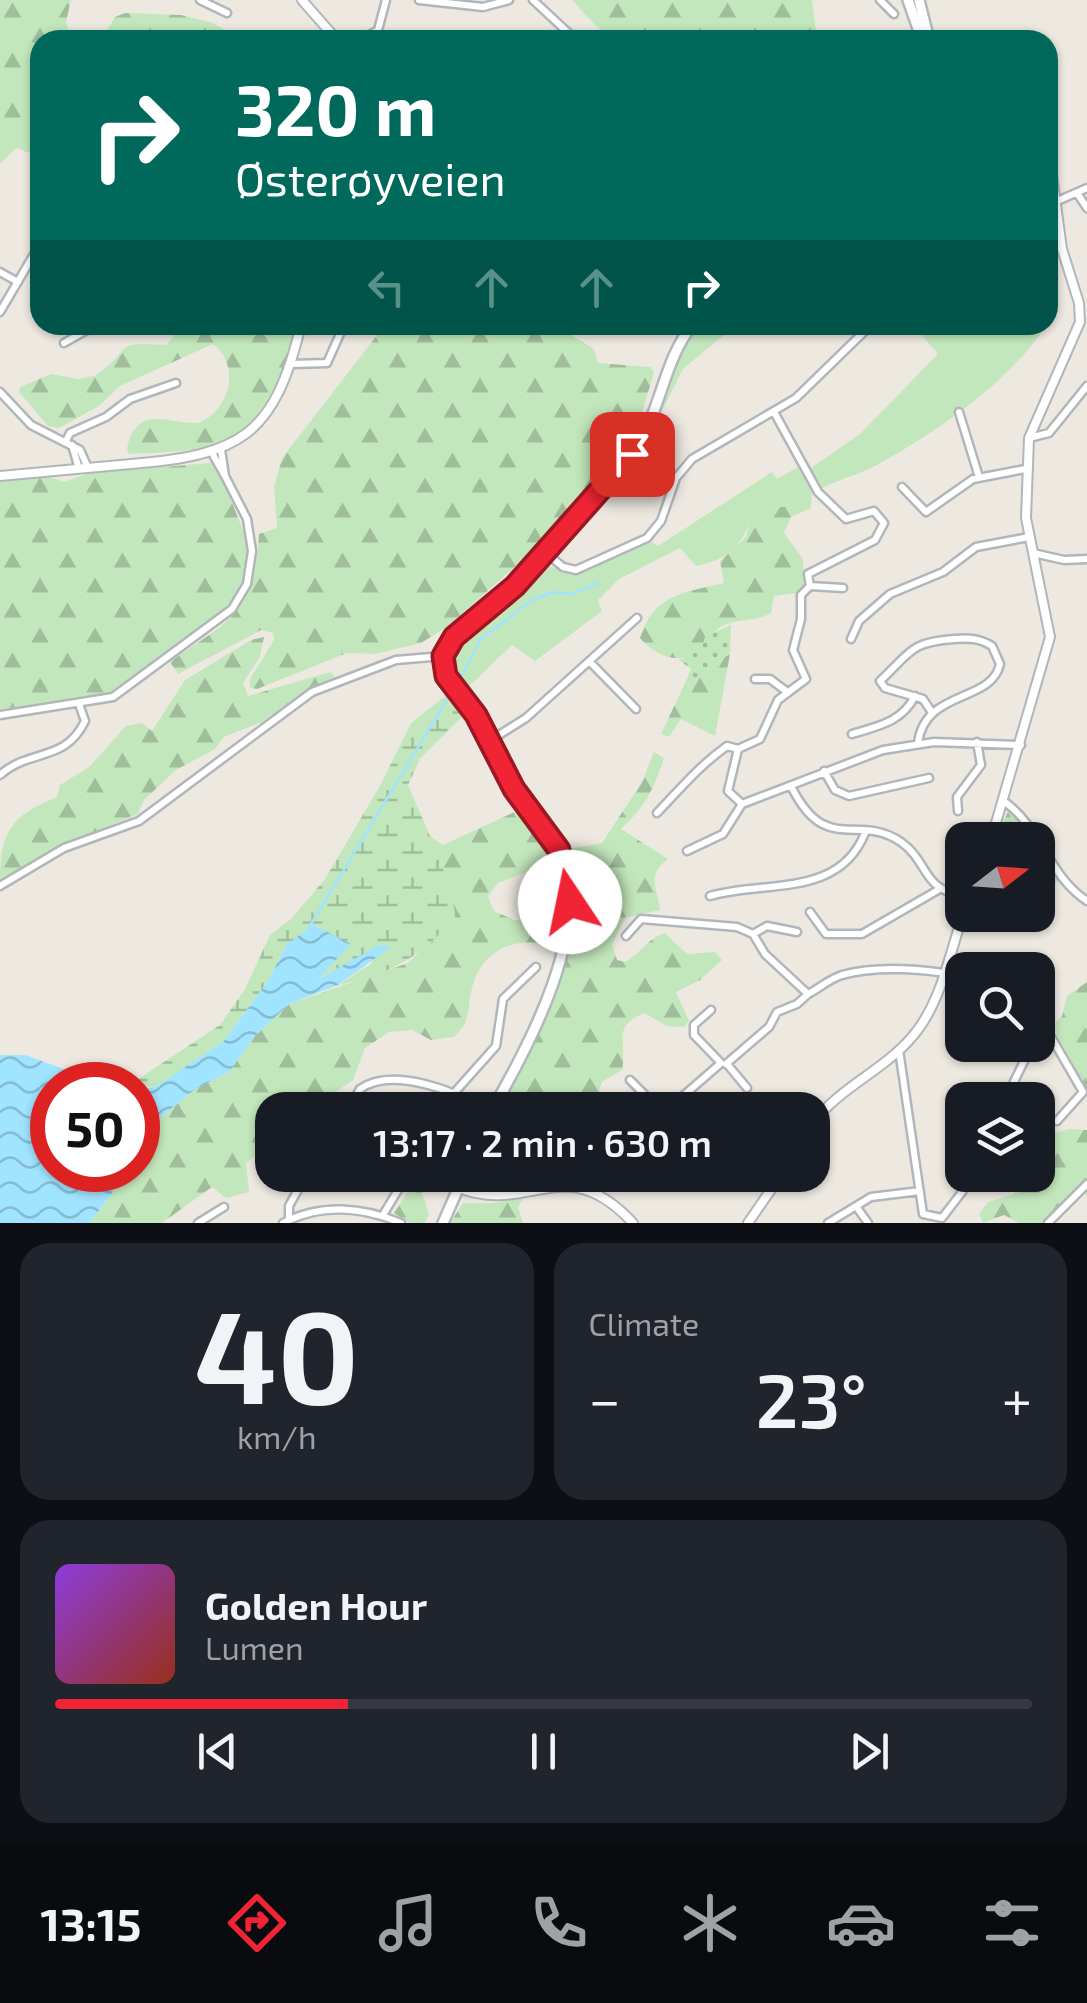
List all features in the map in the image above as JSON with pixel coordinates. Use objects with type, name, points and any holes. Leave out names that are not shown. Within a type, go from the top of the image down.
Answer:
[{"type":"main road","points":[[921,30],[909,0],[918,0],[923,30]]},
{"type":"main road","points":[[498,1092],[542,1007],[566,933],[570,893],[559,850],[514,789],[490,740],[446,676],[443,656],[454,637],[515,586],[546,553],[642,442],[672,360],[686,335]]},
{"type":"main road","points":[[443,1223],[458,1192]]},
{"type":"street","points":[[200,0],[226,13]]},
{"type":"street","points":[[302,0],[328,30]]},
{"type":"street","points":[[378,30],[386,0]]},
{"type":"street","points":[[419,0],[483,7],[509,0]]},
{"type":"street","points":[[533,0],[565,30]]},
{"type":"street","points":[[880,0],[894,14]]},
{"type":"street","points":[[1058,201],[1087,188]]},
{"type":"street","points":[[1077,193],[1087,208]]},
{"type":"street","points":[[999,822],[1022,746],[1050,629],[1029,536],[1025,469],[1029,438],[1080,322],[1058,216]]},
{"type":"street","points":[[0,312],[30,265]]},
{"type":"street","points":[[0,272],[18,282]]},
{"type":"street","points":[[64,343],[78,335]]},
{"type":"street","points":[[0,476],[216,451],[263,418],[281,390],[298,335]]},
{"type":"street","points":[[291,364],[328,363],[340,335]]},
{"type":"street","points":[[546,553],[563,567],[576,570],[632,548],[662,521],[681,469],[796,398],[862,335]]},
{"type":"street","points":[[69,442],[70,434],[106,417],[130,399],[176,383]]},
{"type":"street","points":[[1029,438],[1049,434],[1087,386]]},
{"type":"street","points":[[0,392],[32,426],[69,442],[86,458],[84,468]]},
{"type":"street","points":[[774,412],[818,492],[846,519],[874,511],[884,523],[875,540],[812,570],[807,580],[810,586]]},
{"type":"street","points":[[959,412],[980,477]]},
{"type":"street","points":[[0,715],[79,704],[122,692],[225,616],[240,598],[250,571],[251,534],[216,451]]},
{"type":"street","points":[[902,487],[926,512],[950,492],[980,477],[1025,469]]},
{"type":"street","points":[[852,639],[858,622],[890,594],[940,574],[976,548],[1029,536]]},
{"type":"street","points":[[1033,553],[1064,560],[1087,559]]},
{"type":"street","points":[[657,814],[707,760],[727,746],[738,748],[760,739],[786,691],[806,679],[793,650],[801,620],[801,595],[810,586],[843,588]]},
{"type":"street","points":[[490,740],[526,718],[636,618]]},
{"type":"street","points":[[918,743],[922,724],[931,712],[994,678],[1000,664],[992,646],[970,638],[932,639],[909,650],[880,683],[915,696],[931,712]]},
{"type":"street","points":[[0,886],[64,848],[139,821],[226,760],[312,692],[396,660],[443,656]]},
{"type":"street","points":[[590,662],[636,709]]},
{"type":"street","points":[[755,679],[770,679],[786,691]]},
{"type":"street","points":[[852,734],[890,722],[908,709],[915,696]]},
{"type":"street","points":[[0,775],[17,764],[69,746],[85,721],[79,704]]},
{"type":"street","points":[[958,811],[957,797],[981,766],[977,742]]},
{"type":"street","points":[[688,850],[723,834],[742,804],[824,771],[918,743],[1022,746]]},
{"type":"street","points":[[738,748],[728,791],[742,804]]},
{"type":"street","points":[[824,771],[835,790],[849,796],[929,778]]},
{"type":"street","points":[[791,786],[802,810],[816,822],[903,844],[938,890],[945,892]]},
{"type":"street","points":[[1006,802],[1031,825],[1060,879],[1087,901]]},
{"type":"street","points":[[710,896],[802,882],[832,873],[850,862],[864,833]]},
{"type":"street","points":[[810,912],[826,934],[855,936],[938,890]]},
{"type":"street","points":[[626,936],[641,918],[737,927],[754,934],[765,954],[808,994]]},
{"type":"street","points":[[754,934],[767,926],[797,932]]},
{"type":"street","points":[[830,1105],[898,1050],[926,1016],[957,932]]},
{"type":"street","points":[[358,1092],[372,1082],[426,1084],[456,1092],[474,1065],[496,1046],[503,999],[536,967]]},
{"type":"street","points":[[686,1092],[769,1027],[777,1012],[797,1004],[828,980],[857,972],[944,972]]},
{"type":"street","points":[[711,1010],[694,1025],[694,1035],[747,1088]]},
{"type":"street","points":[[1055,1043],[1083,1092],[1057,1122]]},
{"type":"street","points":[[898,1050],[923,1214],[942,1218],[962,1192]]},
{"type":"street","points":[[630,1080],[643,1092]]},
{"type":"street","points":[[1048,1223],[1087,1184]]},
{"type":"street","points":[[828,1223],[871,1197],[920,1191]]},
{"type":"street","points":[[297,1192],[286,1221],[334,1209],[383,1216],[402,1223]]},
{"type":"street","points":[[383,1216],[398,1192]]},
{"type":"street","points":[[471,1192],[490,1198],[520,1192]]},
{"type":"street","points":[[591,1192],[633,1223]]},
{"type":"street","points":[[748,1223],[770,1192]]},
{"type":"street","points":[[198,1223],[224,1207]]},
{"type":"street","points":[[858,1208],[868,1223]]},
{"type":"green space","points":[[0,0],[71,0],[66,22],[69,30],[30,30],[30,153],[16,148],[0,164]]},
{"type":"green space","points":[[572,0],[812,0],[816,30],[602,30]]},
{"type":"green space","points":[[125,13],[181,15],[225,30],[107,30],[115,17]]},
{"type":"green space","points":[[174,335],[292,335],[275,393],[262,416],[245,432],[198,449],[129,454],[127,449],[138,425],[146,421],[198,423],[218,409],[229,376],[222,353],[213,344],[120,386],[99,406],[59,428],[48,426],[19,392],[20,387],[51,374],[79,379],[95,376],[129,346],[166,345]]},
{"type":"green space","points":[[377,335],[571,335],[594,349],[598,363],[651,367],[654,372],[642,413],[624,447],[538,546],[447,627],[421,643],[375,654],[347,653],[257,689],[250,688],[250,679],[274,640],[273,633],[261,630],[178,674],[170,662],[224,624],[245,599],[252,582],[259,534],[277,528],[274,487],[282,458]]},
{"type":"green space","points":[[690,335],[724,335],[683,369],[661,413],[680,348]]},
{"type":"green space","points":[[922,335],[1039,335],[992,386],[948,420],[879,464],[822,488],[811,468],[860,434],[938,354]]},
{"type":"green space","points":[[211,463],[220,472],[248,543],[246,574],[231,606],[127,686],[98,698],[0,709],[0,481],[50,477],[64,482],[89,473]]},
{"type":"green space","points":[[798,467],[812,493],[787,505],[752,513],[744,534],[726,555],[696,566],[680,548],[619,579],[598,600],[602,611],[535,661],[512,645],[466,689],[452,673],[450,653],[546,566],[576,573],[652,542],[658,546],[772,472],[777,479]]},
{"type":"green space","points":[[812,493],[811,508],[791,517],[784,533],[803,559],[804,586],[797,593],[774,596],[771,613],[724,625],[703,648],[687,657],[661,655],[640,638],[653,612],[662,604],[683,593],[724,583],[720,561],[746,537],[751,513],[786,506]]},
{"type":"green space","points":[[731,625],[730,654],[700,677],[685,683],[691,669],[679,660],[701,650],[705,637]]},
{"type":"green space","points":[[264,637],[260,657],[243,683],[248,696],[330,672],[335,676],[262,722],[224,737],[215,749],[176,770],[144,800],[138,814],[73,840],[0,881],[2,849],[11,827],[19,819],[57,797],[60,785],[89,767],[126,726],[142,723],[152,731],[185,680],[251,640]]},
{"type":"green space","points":[[730,654],[715,736],[681,719],[669,737],[661,734],[685,683],[700,677]]},
{"type":"green space","points":[[445,696],[462,717],[420,759],[408,785],[430,836],[443,845],[442,864],[455,917],[430,943],[403,962],[373,976],[338,985],[371,964],[379,946],[313,982],[287,944],[268,981],[224,1041],[160,1084],[160,1065],[220,1025],[245,989],[270,935],[291,919],[325,879],[381,784],[411,723]]},
{"type":"green space","points":[[654,752],[664,758],[648,797],[621,829],[668,859],[655,876],[660,910],[625,918],[612,944],[617,960],[625,962],[665,933],[687,954],[715,952],[722,960],[700,980],[676,992],[689,1021],[684,1027],[667,1026],[644,1013],[627,1024],[622,1036],[622,1070],[602,1082],[600,1092],[509,1092],[547,1017],[570,950],[575,916],[573,882],[563,850],[602,843],[642,782]]},
{"type":"green space","points":[[525,807],[555,845],[559,859],[498,883],[488,896],[494,911],[514,920],[563,918],[557,948],[517,943],[494,953],[477,974],[466,1020],[454,1037],[431,1040],[412,1030],[389,1032],[365,1048],[353,1080],[336,1092],[255,1092],[255,1155],[246,1163],[249,1192],[226,1198],[212,1187],[162,1223],[89,1223],[112,1192],[160,1192],[160,1118],[194,1090],[229,1072],[254,1037],[289,1004],[408,963],[454,917],[442,864],[443,845]]},
{"type":"green space","points":[[1009,809],[1024,822],[1004,822]]},
{"type":"green space","points":[[1087,982],[1087,1089],[1055,1031],[1067,996]]},
{"type":"green space","points":[[1087,1130],[1087,1195],[1083,1193],[1051,1223],[1019,1223],[1004,1215],[983,1223],[979,1214],[988,1202],[1015,1192],[1055,1192],[1055,1133]]},
{"type":"green space","points":[[408,1192],[422,1192],[429,1214],[425,1223],[409,1223],[394,1213]]},
{"type":"green space","points":[[524,1196],[518,1207],[523,1223],[450,1223],[463,1203],[495,1203]]},
{"type":"water","points":[[314,925],[351,944],[317,980],[379,945],[391,947],[338,985],[289,1004],[254,1037],[229,1072],[194,1090],[160,1118],[160,1084],[224,1041],[268,981],[287,944]]},
{"type":"water","points":[[0,1055],[25,1055],[44,1062],[30,1062],[30,1192],[112,1192],[89,1223],[0,1223]]},
{"type":"waterway","points":[[456,687],[480,640],[532,600],[554,592],[572,594],[598,583]]},
{"type":"waterway","points":[[308,929],[451,693]]},
{"type":"route","points":[[570,902],[570,885],[559,850],[514,789],[486,730],[446,676],[443,656],[454,637],[515,586],[632,454]]}]
